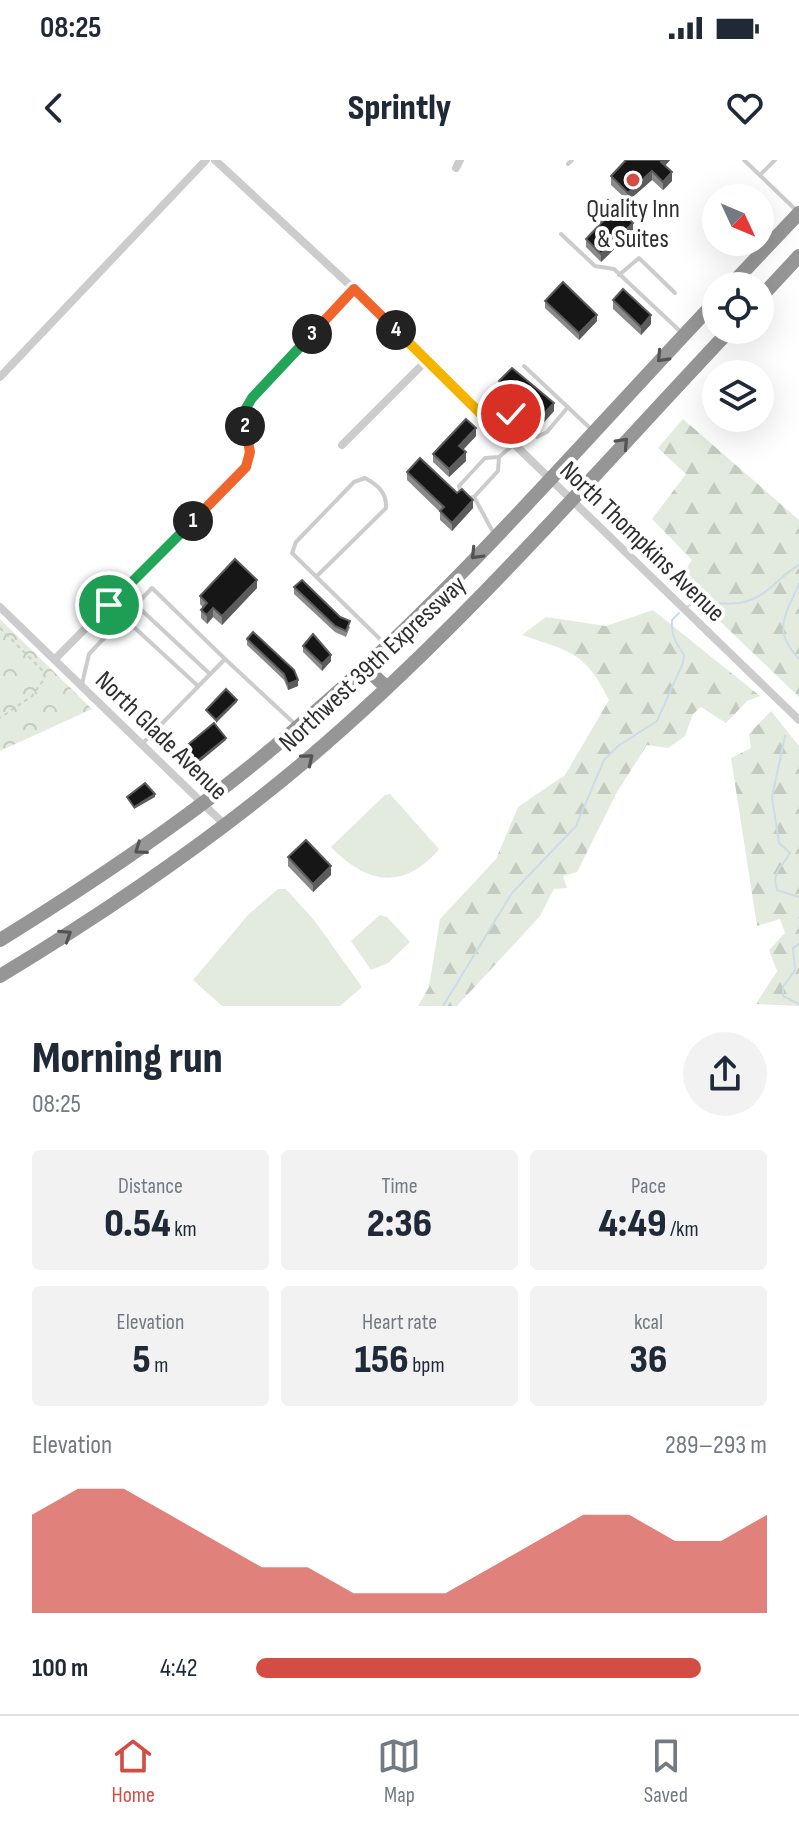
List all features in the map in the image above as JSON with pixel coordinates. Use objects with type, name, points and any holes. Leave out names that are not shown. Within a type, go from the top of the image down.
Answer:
[{"type":"highway","points":[[743,272],[799,213]]},
{"type":"highway","points":[[774,283],[799,256]]},
{"type":"highway","name":"Northwest 39th Expressway","points":[[0,940],[98,879],[203,803],[298,727],[387,646],[702,318]]},
{"type":"highway","name":"Northwest 39th Expressway","points":[[0,976],[110,908],[304,763],[387,688],[717,344]]},
{"type":"highway","points":[[365,667],[387,688]]},
{"type":"street","points":[[0,377],[206,160]]},
{"type":"street","name":"North Thompkins Avenue","points":[[215,160],[354,289],[799,720]]},
{"type":"street","points":[[55,659],[246,467],[250,452],[242,415],[252,398],[354,289]]},
{"type":"street","points":[[342,445],[427,360]]},
{"type":"street","name":"North Glade Avenue","points":[[0,607],[225,825]]},
{"type":"lane","points":[[744,160],[799,213]]},
{"type":"lane","points":[[760,175],[775,160]]},
{"type":"lane","points":[[561,234],[595,266],[611,268],[684,335]]},
{"type":"lane","points":[[619,275],[639,258],[675,293]]},
{"type":"lane","points":[[524,366],[593,431]]},
{"type":"lane","points":[[490,395],[537,437],[547,432],[568,407]]},
{"type":"lane","points":[[499,432],[513,416]]},
{"type":"lane","points":[[499,457],[498,471],[474,497],[466,497],[459,486],[485,458],[499,457],[513,445]]},
{"type":"lane","points":[[317,576],[386,508],[385,495],[376,484],[365,478],[354,482],[296,542],[292,553],[387,646]]},
{"type":"lane","points":[[474,497],[486,524],[495,534]]},
{"type":"lane","points":[[81,685],[89,654],[152,588],[298,727]]},
{"type":"lane","points":[[136,605],[210,674]]},
{"type":"lane","points":[[124,618],[198,686]]},
{"type":"lane","points":[[142,744],[225,659]]},
{"type":"path","points":[[0,628],[45,675],[42,685],[32,696],[0,718]]},
{"type":"green space","points":[[683,419],[799,520],[799,697],[678,581],[692,560],[652,519],[686,474],[658,448]]},
{"type":"green space","points":[[653,610],[760,696],[747,701],[726,723],[701,707],[693,714],[685,736],[668,748],[647,745],[617,792],[577,872],[563,876],[567,888],[554,889],[540,916],[457,1006],[418,1006],[429,987],[440,919],[496,859],[518,807],[565,775],[609,700],[584,662],[564,650],[522,635],[546,617],[606,626]]},
{"type":"green space","points":[[0,619],[92,709],[0,751]]},
{"type":"green space","points":[[771,711],[799,746],[799,1006],[756,1004],[777,971],[769,950],[785,933],[780,919],[757,926],[731,758],[751,748],[749,734]]},
{"type":"green space","points":[[390,794],[439,849],[412,872],[385,878],[358,869],[331,847],[385,795]]},
{"type":"green space","points":[[278,889],[286,889],[314,920],[362,987],[340,1006],[222,1006],[193,980],[248,915]]},
{"type":"green space","points":[[380,915],[387,917],[410,942],[388,963],[371,970],[351,941]]},
{"type":"building","name":"Quality Inn & Suites","points":[[626,160],[663,160],[661,162],[672,172],[663,182],[652,171],[628,193],[611,176]]},
{"type":"building","points":[[608,200],[633,223],[601,254],[586,239],[604,220],[597,212]]},
{"type":"building","points":[[563,282],[597,315],[579,333],[545,301]]},
{"type":"building","points":[[623,289],[651,315],[641,327],[613,300]]},
{"type":"building","points":[[512,368],[554,403],[537,421],[499,381]]},
{"type":"building","points":[[466,419],[476,428],[459,446],[466,452],[449,469],[433,454]]},
{"type":"building","points":[[420,458],[457,493],[462,489],[473,500],[452,523],[440,511],[444,507],[407,472]]},
{"type":"building","points":[[235,559],[257,580],[222,616],[213,608],[207,615],[201,610],[207,603],[200,596]]},
{"type":"building","points":[[302,580],[340,617],[350,621],[346,631],[335,626],[294,587]]},
{"type":"building","points":[[253,632],[294,670],[298,680],[288,684],[284,674],[247,639]]},
{"type":"building","points":[[313,634],[331,655],[322,664],[303,646]]},
{"type":"building","points":[[226,689],[237,700],[216,720],[206,710]]},
{"type":"building","points":[[214,723],[226,738],[191,766],[179,752]]},
{"type":"building","points":[[145,783],[155,794],[134,807],[127,797]]},
{"type":"building","points":[[306,840],[331,866],[313,884],[288,857]]},
{"type":"waterway","points":[[688,606],[749,601],[799,565]]},
{"type":"waterway","points":[[799,584],[786,614],[783,631],[799,659]]},
{"type":"waterway","points":[[443,1006],[512,893],[576,826],[604,760],[618,746],[657,721],[683,663],[684,655],[672,626],[672,620],[679,613]]},
{"type":"waterway","points":[[785,736],[772,797],[779,843],[790,853],[776,874],[776,884],[777,890],[799,897]]},
{"type":"waterway","points":[[799,944],[793,948],[795,970],[783,987],[783,996],[799,1004]]},
{"type":"place","name":"Quality Inn & Suites","points":[[633,180]]},
{"type":"route","points":[[109,605],[246,467],[250,452],[242,415],[252,398],[354,289],[499,432],[513,416],[511,414]]}]
